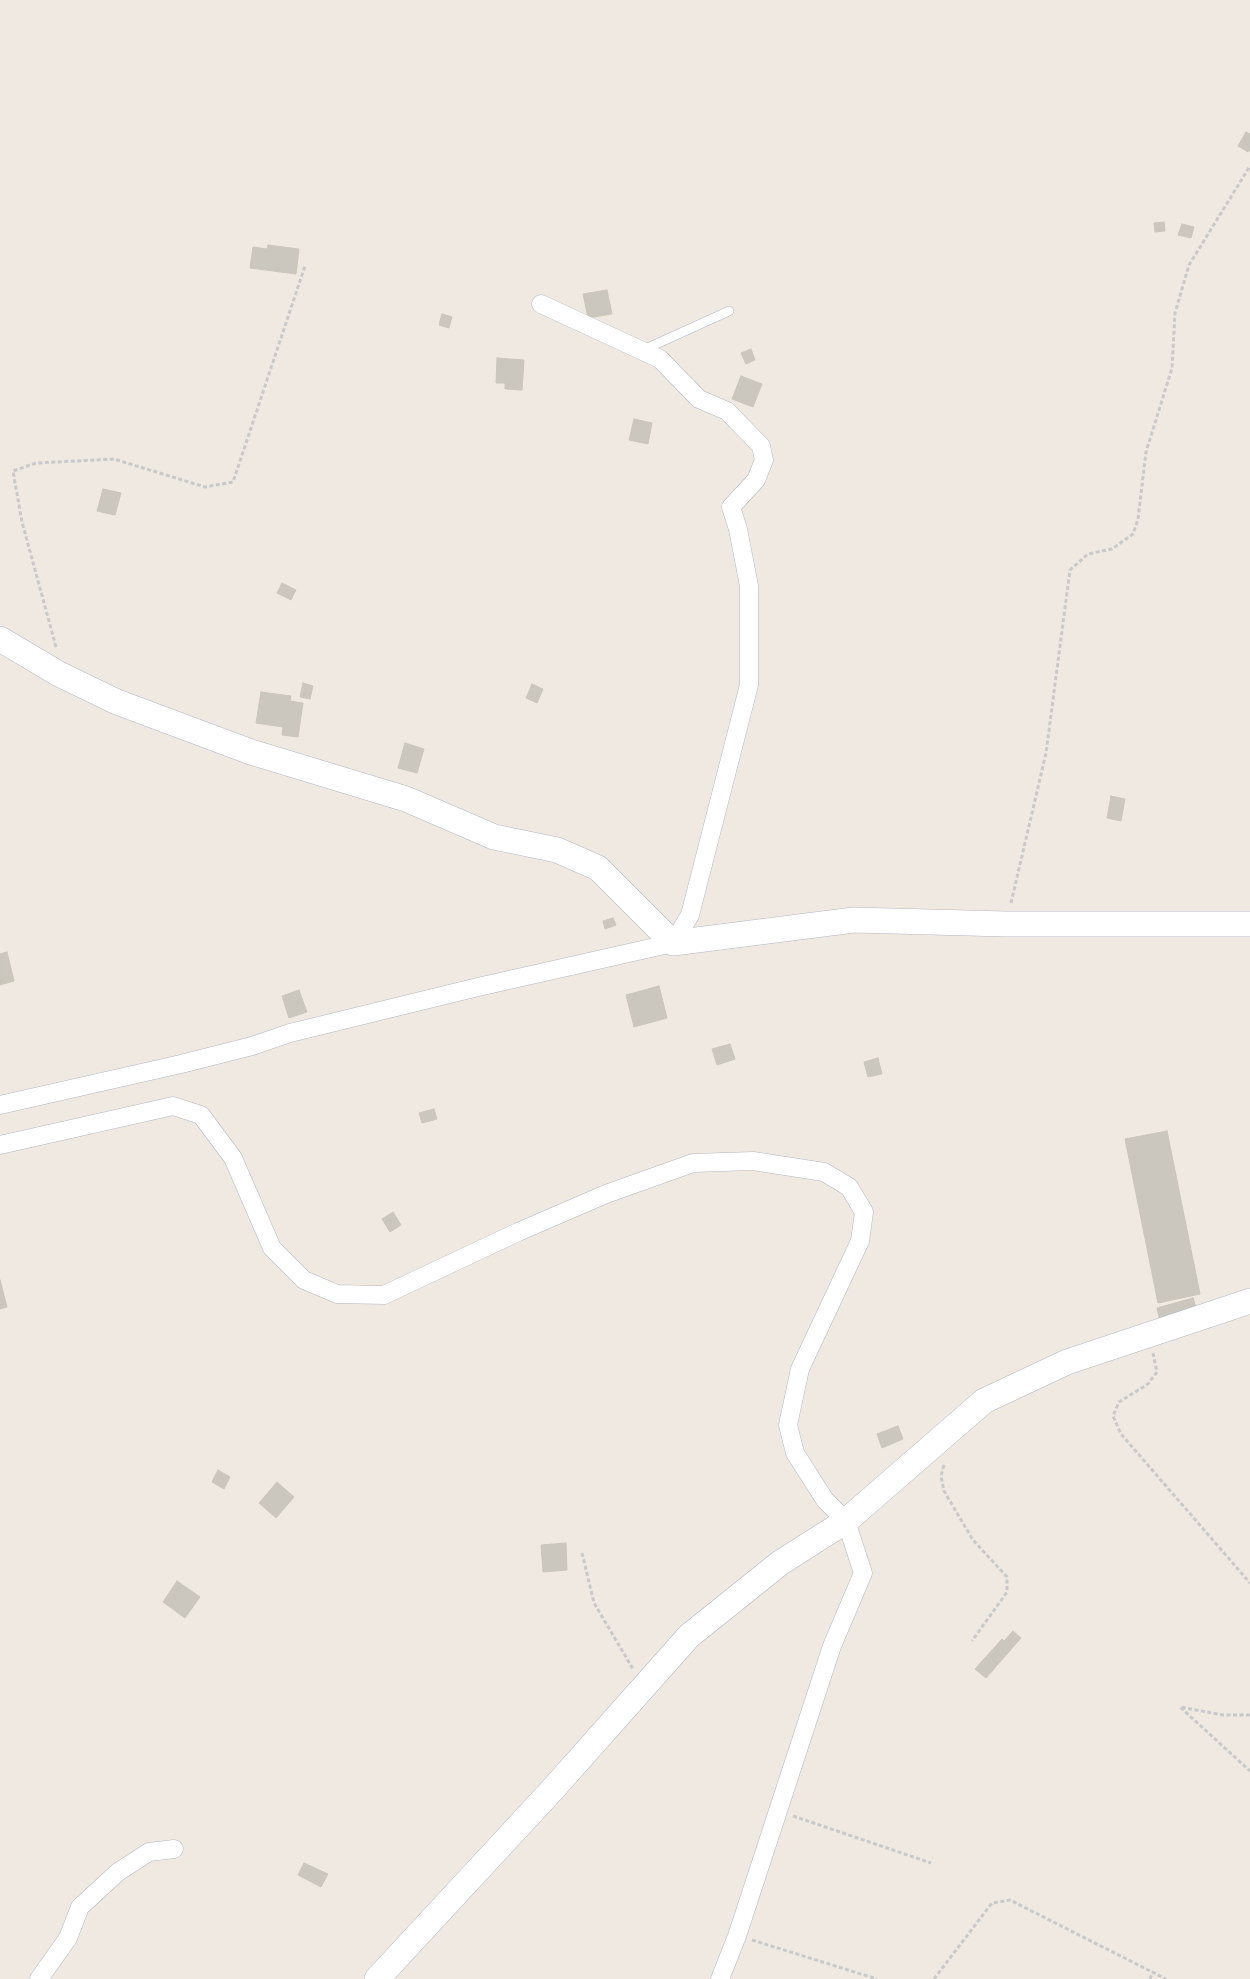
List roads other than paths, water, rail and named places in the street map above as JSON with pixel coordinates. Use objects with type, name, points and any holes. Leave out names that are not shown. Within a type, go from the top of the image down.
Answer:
[{"type":"main road","points":[[0,639],[64,677],[117,702],[251,752],[406,799],[494,837],[557,850],[598,868],[673,943],[854,920],[1006,924],[1250,924]]},
{"type":"main road","points":[[377,1979],[553,1789],[689,1636],[780,1563],[846,1521],[984,1401],[1067,1362],[1250,1301]]},
{"type":"street","points":[[0,1105],[181,1064],[252,1046],[290,1033],[478,987],[673,943],[690,915],[750,685],[749,586],[738,530],[731,507],[756,480],[764,460],[761,446],[727,410],[699,399],[660,359],[541,304]]},
{"type":"street","points":[[0,1145],[173,1106],[201,1115],[232,1158],[272,1248],[304,1280],[337,1294],[384,1294],[606,1194],[693,1163],[753,1161],[824,1172],[848,1187],[864,1212],[860,1241],[800,1369],[788,1425],[795,1453],[825,1500],[846,1521],[863,1573],[832,1646],[737,1936],[720,1979]]},
{"type":"street","points":[[39,1979],[68,1938],[80,1907],[118,1872],[149,1852],[174,1849]]},
{"type":"lane","points":[[643,350],[729,311]]}]
